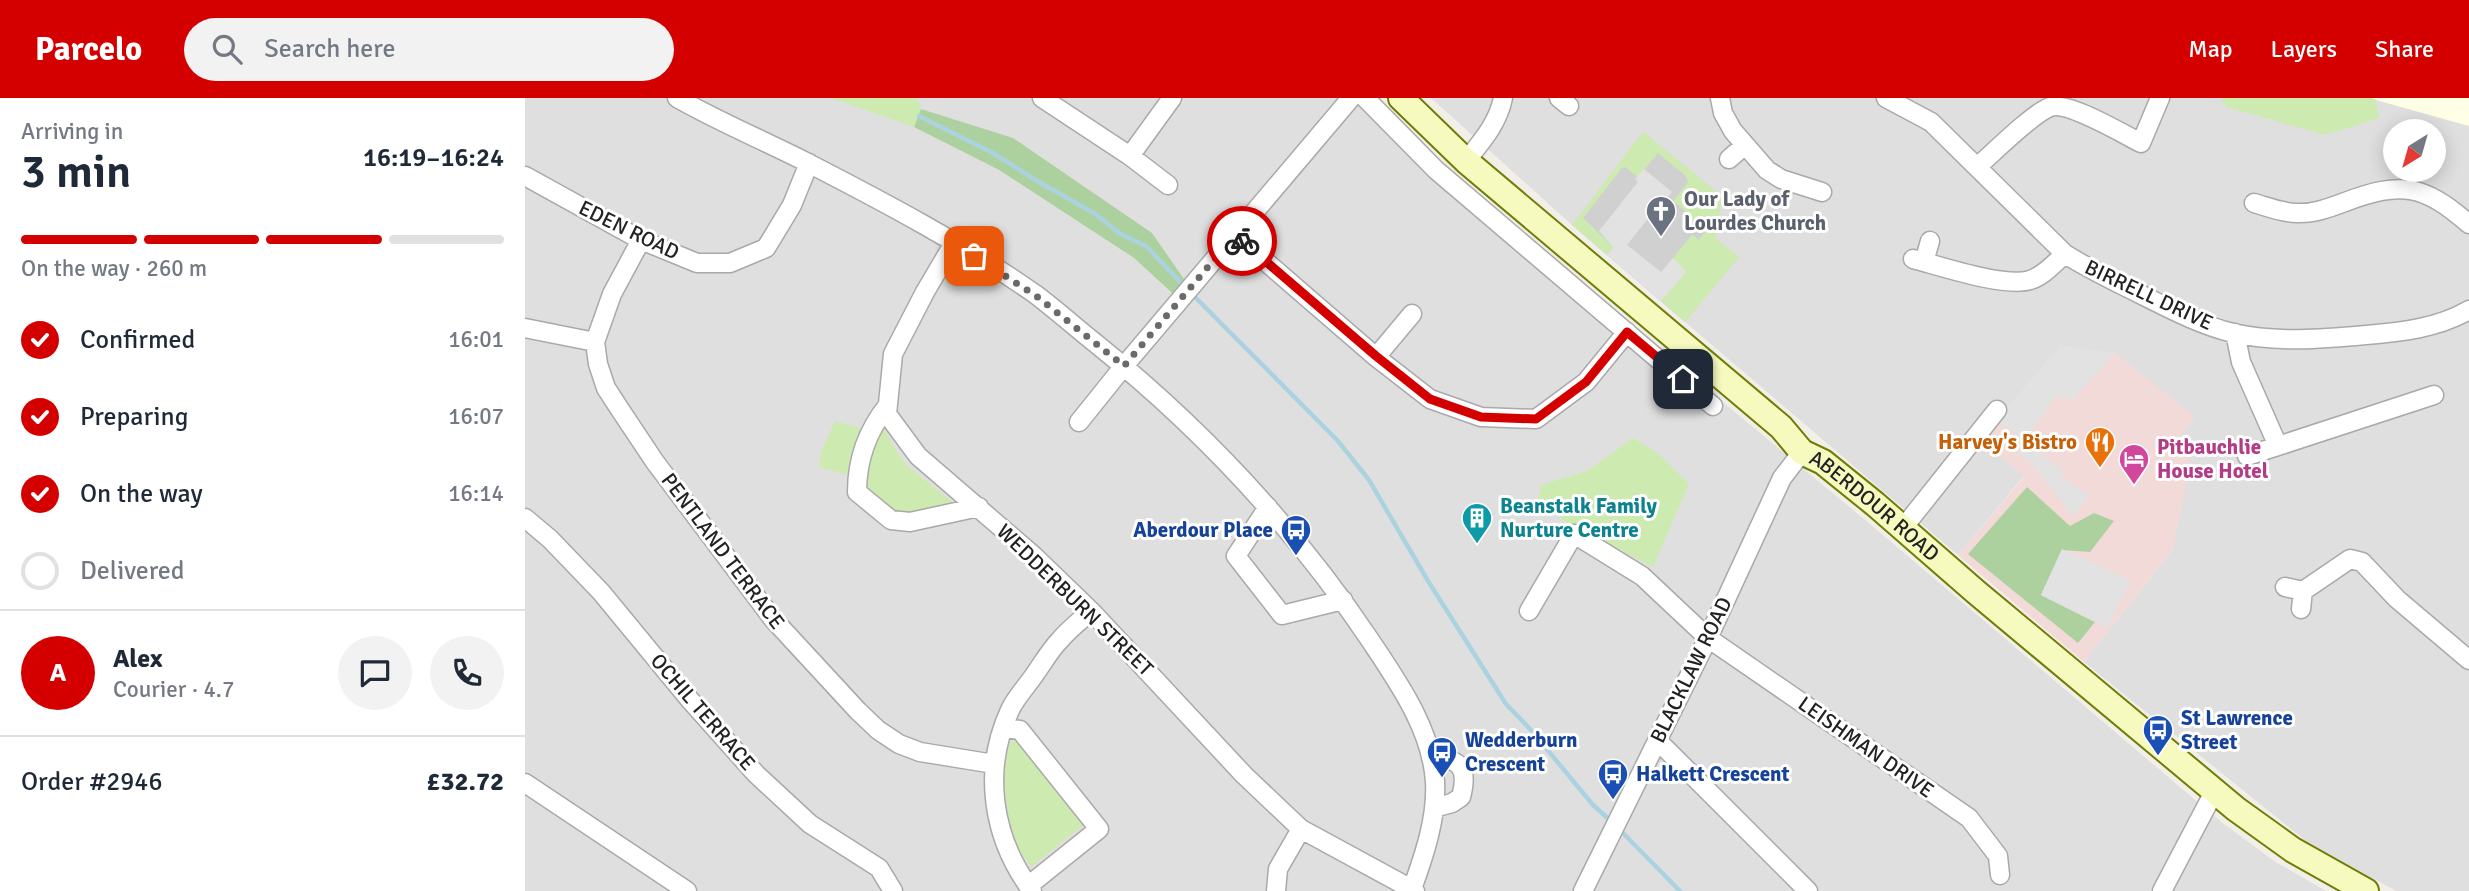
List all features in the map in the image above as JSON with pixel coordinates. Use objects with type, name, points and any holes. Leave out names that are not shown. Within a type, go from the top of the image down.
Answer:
[{"type":"main road","name":"ABERDOUR ROAD","points":[[1401,98],[1466,161],[1781,427],[1802,452],[1823,462],[2270,834],[2366,891]]},
{"type":"street","points":[[677,98],[809,163],[954,243],[1035,295],[1175,410],[1268,507],[1343,600],[1394,675],[1423,730],[1435,782],[1434,808],[1425,855],[1413,890]]},
{"type":"street","points":[[1042,98],[1130,156],[1168,185]]},
{"type":"street","points":[[1130,156],[1173,98]]},
{"type":"street","points":[[1079,422],[1181,297],[1351,98]]},
{"type":"street","points":[[1365,98],[1436,170],[1713,406]]},
{"type":"street","points":[[1466,161],[1494,124],[1501,112],[1503,98]]},
{"type":"street","points":[[1720,98],[1723,113],[1745,145],[1767,170],[1781,179],[1822,192]]},
{"type":"street","name":"BIRRELL DRIVE","points":[[1886,98],[1931,122],[2065,254],[2087,268],[2198,322],[2235,334],[2283,340],[2413,330],[2466,318]]},
{"type":"street","points":[[1977,167],[2050,103],[2065,107],[2138,150],[2160,98]]},
{"type":"street","points":[[1729,159],[1745,145]]},
{"type":"street","name":"EDEN ROAD","points":[[525,176],[641,240],[697,263],[730,263],[766,248],[792,205],[809,163]]},
{"type":"street","points":[[2254,203],[2279,210],[2306,212],[2401,187],[2438,199],[2469,224]]},
{"type":"street","points":[[1235,235],[1430,399],[1481,417],[1536,419],[1586,382],[1627,332]]},
{"type":"street","points":[[525,328],[595,342],[612,294],[641,240]]},
{"type":"street","points":[[1930,241],[1918,260],[1974,275],[2024,282],[2042,275],[2065,254]]},
{"type":"street","points":[[954,243],[893,354],[888,405],[871,426],[857,474],[857,492],[891,520],[910,522],[979,508]]},
{"type":"street","points":[[1376,356],[1412,314]]},
{"type":"street","points":[[2235,334],[2241,362],[2278,446]]},
{"type":"street","name":"PENTLAND TERRACE","points":[[595,342],[598,364],[607,388],[655,462],[772,619],[848,701],[879,730],[899,744],[920,752],[994,764]]},
{"type":"street","points":[[1683,379],[1699,358]]},
{"type":"street","points":[[2247,456],[2399,400],[2434,395]]},
{"type":"street","name":"WEDDERBURN STREET","points":[[888,405],[887,414],[918,456],[1091,611],[1244,775],[1301,829],[1413,890]]},
{"type":"street","points":[[1903,528],[1997,410]]},
{"type":"street","name":"BLACKLAW ROAD","points":[[1583,891],[1708,638],[1782,478],[1802,452]]},
{"type":"street","points":[[1268,507],[1235,556],[1282,615],[1343,600]]},
{"type":"street","name":"OCHIL TERRACE","points":[[525,518],[550,539],[601,592],[689,700],[756,774],[810,824],[879,869],[893,891]]},
{"type":"street","name":"LEISHMAN DRIVE","points":[[1529,611],[1574,534],[1642,576],[1708,638],[1969,818],[1998,856],[2000,875]]},
{"type":"street","points":[[2285,587],[2302,600],[2350,559],[2355,559],[2362,562],[2397,599],[2469,660]]},
{"type":"street","points":[[1003,728],[1020,730],[1099,829],[1030,888],[1003,840],[993,788],[994,764],[1003,728],[1011,707],[1059,640],[1091,611]]},
{"type":"street","points":[[1657,740],[1808,891]]},
{"type":"street","points":[[1431,758],[1451,758],[1462,768],[1465,782],[1461,797],[1452,803],[1434,808]]},
{"type":"street","points":[[525,783],[687,891]]},
{"type":"street","points":[[2162,891],[2214,790]]},
{"type":"street","points":[[1276,891],[1278,869],[1301,829]]},
{"type":"shaded area","points":[[525,98],[1376,98],[1428,155],[1479,200],[1864,519],[2220,821],[2274,861],[2326,891],[525,891]],"holes":[[[921,109],[1186,282],[1174,296],[1134,258],[999,170],[914,126]]]},
{"type":"shaded area","points":[[1431,98],[2469,98],[2469,891],[2396,891],[2306,841],[2084,662],[2173,549],[2172,446],[2194,417],[2060,346],[1982,439],[2024,476],[1958,555],[1685,322],[1739,257],[1715,238],[1643,132],[1572,225]]},
{"type":"shaded area","points":[[2371,98],[2469,98],[2469,126],[2447,119]]},
{"type":"shaded area","points":[[1643,132],[1722,196],[1715,238],[1739,257],[1685,322],[1572,225]]},
{"type":"shaded area","points":[[1644,169],[1672,192],[1666,200],[1676,204],[1669,214],[1658,206],[1627,245],[1661,272],[1673,258],[1686,272],[1661,301],[1607,255],[1613,247],[1599,231],[1638,182],[1635,179]]},
{"type":"shaded area","points":[[2060,346],[2115,353],[2195,417],[2172,446],[2191,461],[2173,549],[2084,662],[1958,555],[2024,477],[1981,439]]},
{"type":"shaded area","points":[[2060,346],[2115,353],[2072,401],[2057,395],[2028,435],[2033,439],[2032,442],[2044,451],[2041,455],[2064,471],[2061,476],[2088,495],[2074,517],[2032,464],[2007,443],[2015,433],[2005,425],[1995,423]]},
{"type":"shaded area","points":[[2062,549],[2131,581],[2107,628],[2041,595]]},
{"type":"green space","points":[[831,98],[917,98],[921,109],[914,127]]},
{"type":"green space","points":[[2222,98],[2371,98],[2376,100],[2379,118],[2325,135],[2226,107],[2226,104],[2221,102]]},
{"type":"green space","points":[[921,109],[1013,138],[1152,233],[1186,282],[1175,296],[1134,258],[999,170],[914,127]]},
{"type":"green space","points":[[1643,132],[1722,196],[1715,238],[1739,257],[1685,322],[1661,301],[1685,272],[1673,258],[1692,235],[1699,240],[1705,232],[1690,220],[1692,217],[1677,204],[1671,204],[1688,182],[1686,176],[1658,153],[1638,177],[1625,167],[1622,168],[1583,218],[1613,247],[1607,255],[1572,225]]},
{"type":"green space","points":[[835,421],[864,429],[850,475],[819,467],[821,452]]},
{"type":"green space","points":[[880,425],[909,467],[956,505],[901,518],[868,493],[865,487]]},
{"type":"green space","points":[[1633,438],[1659,454],[1689,484],[1653,567],[1569,524],[1538,501],[1541,485],[1587,471]]},
{"type":"green space","points":[[2027,487],[2070,526],[2094,513],[2114,521],[2090,552],[2062,550],[2041,595],[2095,622],[2078,643],[1968,554]]},
{"type":"green space","points":[[1013,739],[1019,739],[1085,824],[1031,867],[1016,843],[1007,806],[1005,761]]},
{"type":"waterway","points":[[919,116],[993,153],[1094,213],[1119,233],[1146,246],[1184,286]]},
{"type":"waterway","points":[[1190,292],[1338,441],[1369,480],[1428,581],[1506,704],[1593,805],[1612,822]]},
{"type":"waterway","points":[[1618,828],[1680,891]]},
{"type":"way so far","points":[[974,256],[1035,295],[1124,366],[1235,235],[1242,241]]},
{"type":"place","name":"Our Lady of Lourdes Church","points":[[1661,238]]},
{"type":"place","name":"Harvey's Bistro","points":[[2100,469]]},
{"type":"place","name":"Pitbauchlie House Hotel","points":[[2134,486]]},
{"type":"place","name":"Beanstalk Family Nurture Centre","points":[[1477,545]]},
{"type":"place","name":"Aberdour Place","points":[[1296,557]]},
{"type":"place","name":"St Lawrence Street","points":[[2158,757]]},
{"type":"place","name":"Wedderburn Crescent","points":[[1442,779]]},
{"type":"place","name":"Halkett Crescent","points":[[1613,801]]},
{"type":"route","points":[[1242,241],[1430,399],[1481,417],[1536,419],[1586,382],[1627,332],[1683,379]]}]
